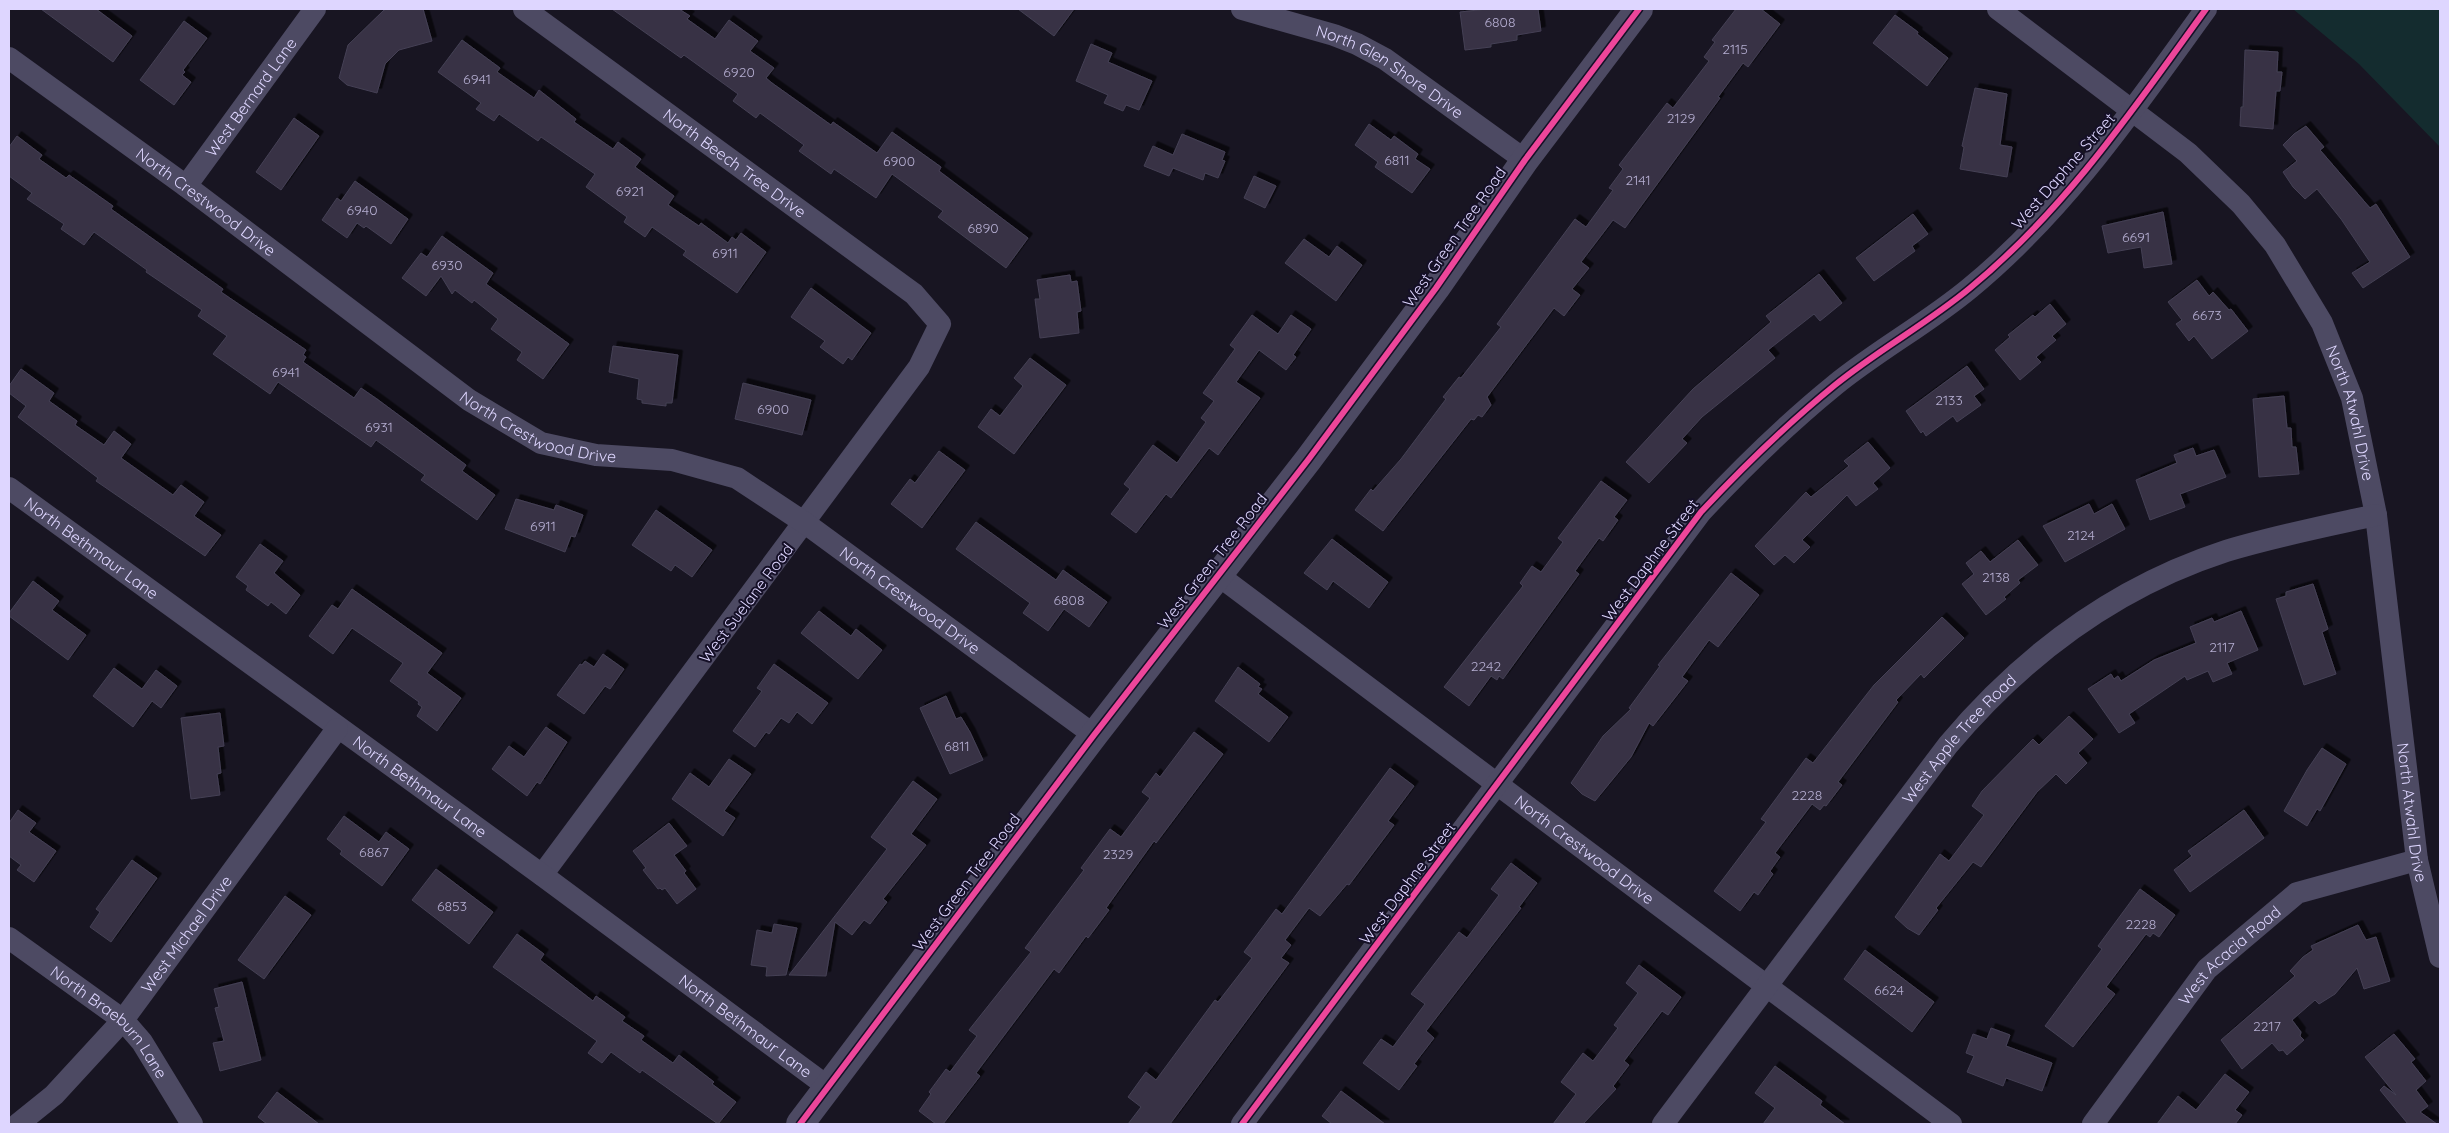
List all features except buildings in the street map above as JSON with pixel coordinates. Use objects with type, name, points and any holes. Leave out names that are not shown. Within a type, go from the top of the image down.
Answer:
[{"type":"street","name":"West Bernard Lane","points":[[186,186],[315,9]]},
{"type":"street","name":"North Beech Tree Drive","points":[[524,9],[914,294],[940,324]]},
{"type":"street","name":"North Glen Shore Drive","points":[[1242,9],[1334,35],[1358,44],[1385,59],[1525,160]]},
{"type":"street","name":"West Green Tree Road","points":[[800,1124],[1094,735],[1308,460],[1436,288],[1525,160],[1639,9]]},
{"type":"street","name":"North Atwahl Drive","points":[[1998,9],[2133,109],[2188,153],[2241,204],[2275,245],[2322,323],[2352,398],[2376,515],[2417,860],[2440,957]]},
{"type":"street","name":"West Daphne Street","points":[[1242,1124],[1702,512],[1737,474],[1836,384],[1970,289],[2014,248],[2054,208],[2133,109],[2206,9]]},
{"type":"street","name":"North Crestwood Drive","points":[[9,58],[186,186],[469,400],[540,443],[596,454],[672,460],[737,478],[805,523],[1094,735]]},
{"type":"street","name":"West Suelane Road","points":[[542,876],[919,367],[940,324]]},
{"type":"street","name":"North Bethmaur Lane","points":[[9,488],[828,1087]]},
{"type":"street","name":"West Apple Tree Road","points":[[1663,1124],[1948,745],[1980,707],[2013,675],[2052,643],[2093,614],[2135,590],[2223,552],[2257,542],[2376,515]]},
{"type":"street","name":"North Crestwood Drive","points":[[1218,575],[1951,1124]]},
{"type":"street","name":"West Michael Drive","points":[[18,1124],[54,1095],[123,1020],[337,728]]},
{"type":"street","name":"West Acacia Road","points":[[2093,1124],[2207,969],[2297,894],[2417,860]]},
{"type":"street","name":"North Braeburn Lane","points":[[9,938],[123,1020],[142,1042],[192,1124]]},
{"type":"green space","points":[[2293,9],[2440,9],[2440,147],[2359,64]]},
{"type":"cycle path","points":[[800,1124],[1094,735],[1308,460],[1436,288],[1525,160],[1639,9]]},
{"type":"cycle path","points":[[1242,1124],[1701,512],[1766,446],[1817,400],[1851,372],[1954,301],[2005,258],[2068,191],[2097,156],[2153,83],[2206,9]]}]
